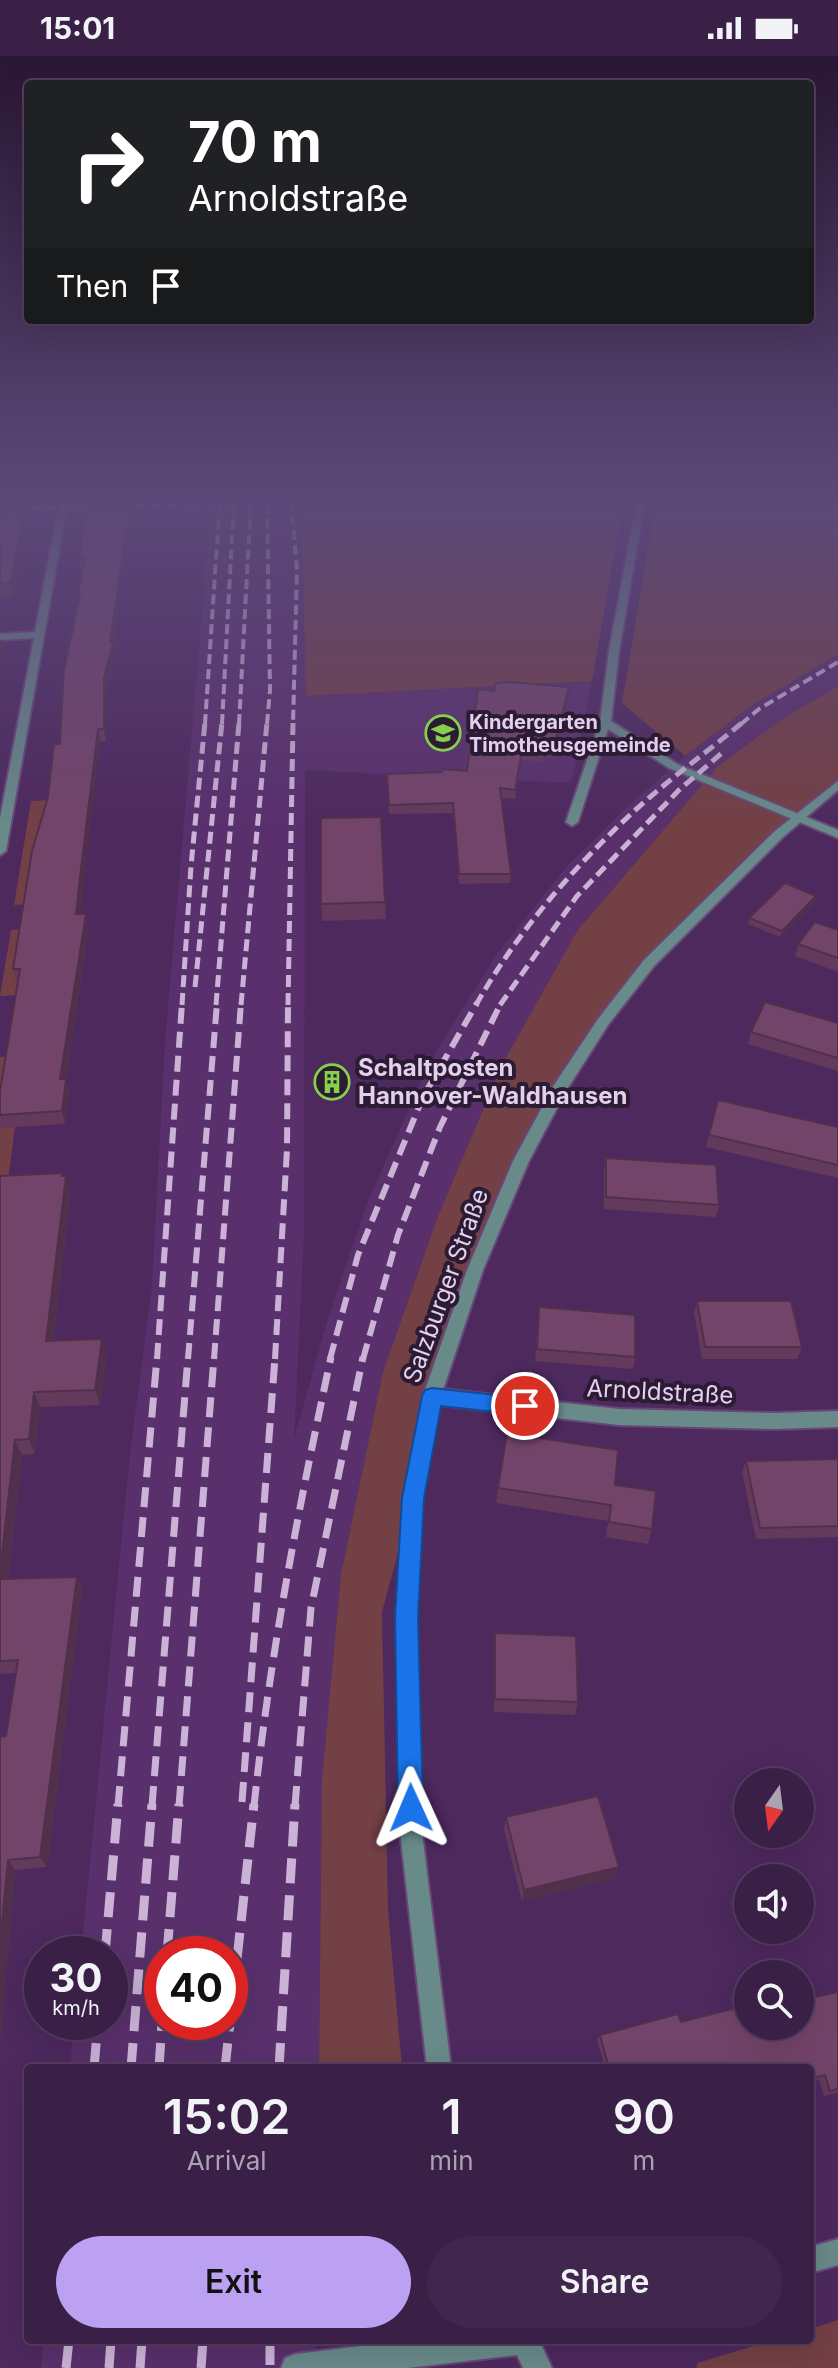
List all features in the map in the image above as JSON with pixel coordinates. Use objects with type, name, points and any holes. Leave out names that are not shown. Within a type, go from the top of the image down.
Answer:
[{"type":"street","points":[[0,851],[46,608]]},
{"type":"street","points":[[572,822],[605,722],[622,608]]},
{"type":"street","points":[[0,637],[41,635]]},
{"type":"street","points":[[605,722],[673,766],[838,834]]},
{"type":"street","name":"Salzburger Straße","points":[[439,2064],[412,1840],[406,1617],[413,1498],[432,1396],[475,1270],[521,1161],[559,1089],[603,1022],[649,963],[797,818],[838,784]]},
{"type":"street","name":"Arnoldstraße","points":[[432,1396],[619,1417],[775,1421],[838,1419]]},
{"type":"street","points":[[814,2259],[838,2252]]},
{"type":"street","points":[[295,2368],[491,2344]]},
{"type":"street","points":[[526,2344],[538,2368]]},
{"type":"shaded area","points":[[203,608],[448,608],[306,696],[592,681],[571,783],[305,770],[304,1236],[294,1439],[327,1322],[367,1203],[432,1058],[496,955],[567,866],[685,756],[751,706],[838,654],[838,686],[782,719],[718,766],[577,931],[503,1063],[438,1216],[383,1373],[341,1574],[322,1778],[319,2064],[70,2064],[72,2040],[128,2040],[128,1936],[83,1936],[130,1454],[152,1286],[165,1042]]},
{"type":"shaded area","points":[[304,608],[605,608],[592,681],[306,696]]},
{"type":"shaded area","points":[[638,608],[838,608],[838,654],[751,706],[685,756],[622,703]]},
{"type":"shaded area","points":[[838,686],[838,784],[649,963],[559,1089],[475,1270],[382,1612],[388,1910],[402,2064],[319,2064],[322,1778],[341,1574],[383,1372],[438,1216],[503,1063],[577,931],[718,766],[782,719]]},
{"type":"shaded area","points":[[50,800],[33,904],[14,905],[31,801]]},
{"type":"shaded area","points":[[25,929],[22,995],[0,996],[11,930]]},
{"type":"shaded area","points":[[12,1056],[0,1128],[0,1057]]},
{"type":"shaded area","points":[[15,1127],[8,1181],[0,1182],[0,1128]]},
{"type":"shaded area","points":[[838,2320],[838,2368],[696,2368],[698,2363],[760,2344],[814,2344],[814,2328]]},
{"type":"shaded area","points":[[44,2344],[315,2344],[316,2368],[41,2368]]},
{"type":"building","points":[[77,608],[115,608],[110,642],[113,642],[104,678],[104,729],[98,729],[76,914],[86,914],[60,1079],[66,1079],[62,1111],[0,1115],[0,1091],[20,969],[13,969],[32,851],[48,797],[54,744],[60,744],[64,670]]},
{"type":"building","points":[[496,683],[569,687],[553,749],[544,748],[544,753],[522,751],[515,790],[500,788],[511,874],[459,874],[453,803],[389,805],[387,774],[442,772],[443,769],[467,771],[478,689],[494,691]]},
{"type":"building","points":[[381,817],[385,902],[321,904],[321,818]]},
{"type":"building","points":[[785,883],[816,896],[782,931],[749,918]]},
{"type":"building","points":[[815,922],[838,930],[838,958],[798,944]]},
{"type":"building","points":[[765,1002],[838,1023],[838,1058],[751,1032]]},
{"type":"building","points":[[718,1100],[838,1127],[838,1165],[709,1135]]},
{"type":"building","points":[[606,1158],[716,1165],[719,1205],[606,1197]]},
{"type":"building","points":[[62,1173],[66,1176],[46,1341],[102,1339],[95,1390],[34,1392],[29,1439],[15,1440],[0,1572],[0,1176]]},
{"type":"building","points":[[697,1301],[791,1301],[802,1347],[705,1347]]},
{"type":"building","points":[[539,1307],[635,1315],[635,1357],[537,1349]]},
{"type":"building","points":[[507,1433],[618,1450],[615,1485],[656,1491],[652,1529],[609,1522],[611,1505],[498,1488]]},
{"type":"building","points":[[838,1459],[838,1526],[760,1528],[746,1461]]},
{"type":"building","points":[[77,1577],[40,1857],[8,1860],[0,1943],[0,1737],[6,1736],[18,1660],[0,1661],[0,1579]]},
{"type":"building","points":[[495,1633],[576,1636],[578,1702],[495,1699]]},
{"type":"building","points":[[598,1796],[619,1867],[524,1890],[506,1817]]},
{"type":"building","points":[[838,1992],[838,2089],[830,2091],[825,2075],[814,2078],[814,2064],[608,2064],[600,2035],[678,2014],[681,2022],[734,2009],[734,2040],[814,2040],[814,1997]]},
{"type":"railway","points":[[205,724],[213,608]]},
{"type":"railway","points":[[222,724],[228,608]]},
{"type":"railway","points":[[239,724],[245,608]]},
{"type":"railway","points":[[267,724],[270,690],[269,608]]},
{"type":"railway","points":[[293,724],[296,608]]},
{"type":"railway","points":[[741,724],[759,709],[838,662]]},
{"type":"railway","points":[[182,1005],[205,722]]},
{"type":"railway","points":[[195,987],[222,722]]},
{"type":"railway","points":[[216,1005],[239,722]]},
{"type":"railway","points":[[241,1005],[267,722]]},
{"type":"railway","points":[[288,1005],[293,722]]},
{"type":"railway","points":[[476,1005],[526,928],[586,858],[643,803],[743,722]]},
{"type":"railway","points":[[500,1005],[577,896],[679,790],[723,752]]},
{"type":"railway","points":[[157,1359],[182,1003]]},
{"type":"railway","points":[[188,1359],[217,1003]]},
{"type":"railway","points":[[214,1359],[241,1003]]},
{"type":"railway","points":[[275,1359],[287,1149],[288,1003]]},
{"type":"railway","points":[[330,1359],[358,1255],[423,1097],[477,1003]]},
{"type":"railway","points":[[363,1359],[398,1235],[440,1127],[500,1005]]},
{"type":"railway","points":[[118,1806],[157,1357]]},
{"type":"railway","points":[[152,1806],[188,1357]]},
{"type":"railway","points":[[179,1806],[214,1357]]},
{"type":"railway","points":[[242,1802],[275,1357]]},
{"type":"railway","points":[[254,1806],[286,1580],[331,1357]]},
{"type":"railway","points":[[295,1806],[311,1608],[363,1357]]},
{"type":"railway","points":[[107,1936],[118,1804]]},
{"type":"railway","points":[[131,2064],[152,1804]]},
{"type":"railway","points":[[168,1936],[179,1804]]},
{"type":"railway","points":[[225,2064],[254,1804]]},
{"type":"railway","points":[[279,2064],[295,1804]]},
{"type":"railway","points":[[94,2064],[96,2040]]},
{"type":"railway","points":[[159,2064],[161,2040]]},
{"type":"railway","points":[[66,2368],[69,2344]]},
{"type":"railway","points":[[109,2368],[111,2344]]},
{"type":"railway","points":[[140,2368],[142,2344]]},
{"type":"railway","points":[[201,2368],[203,2344]]},
{"type":"railway","points":[[270,2344],[270,2368]]},
{"type":"place","name":"Kindergarten Timotheusgemeinde","points":[[443,733]]},
{"type":"place","name":"Schaltposten Hannover-Waldhausen","points":[[332,1082]]},
{"type":"route","points":[[411,1808],[406,1617],[413,1498],[432,1396],[525,1406]]}]
